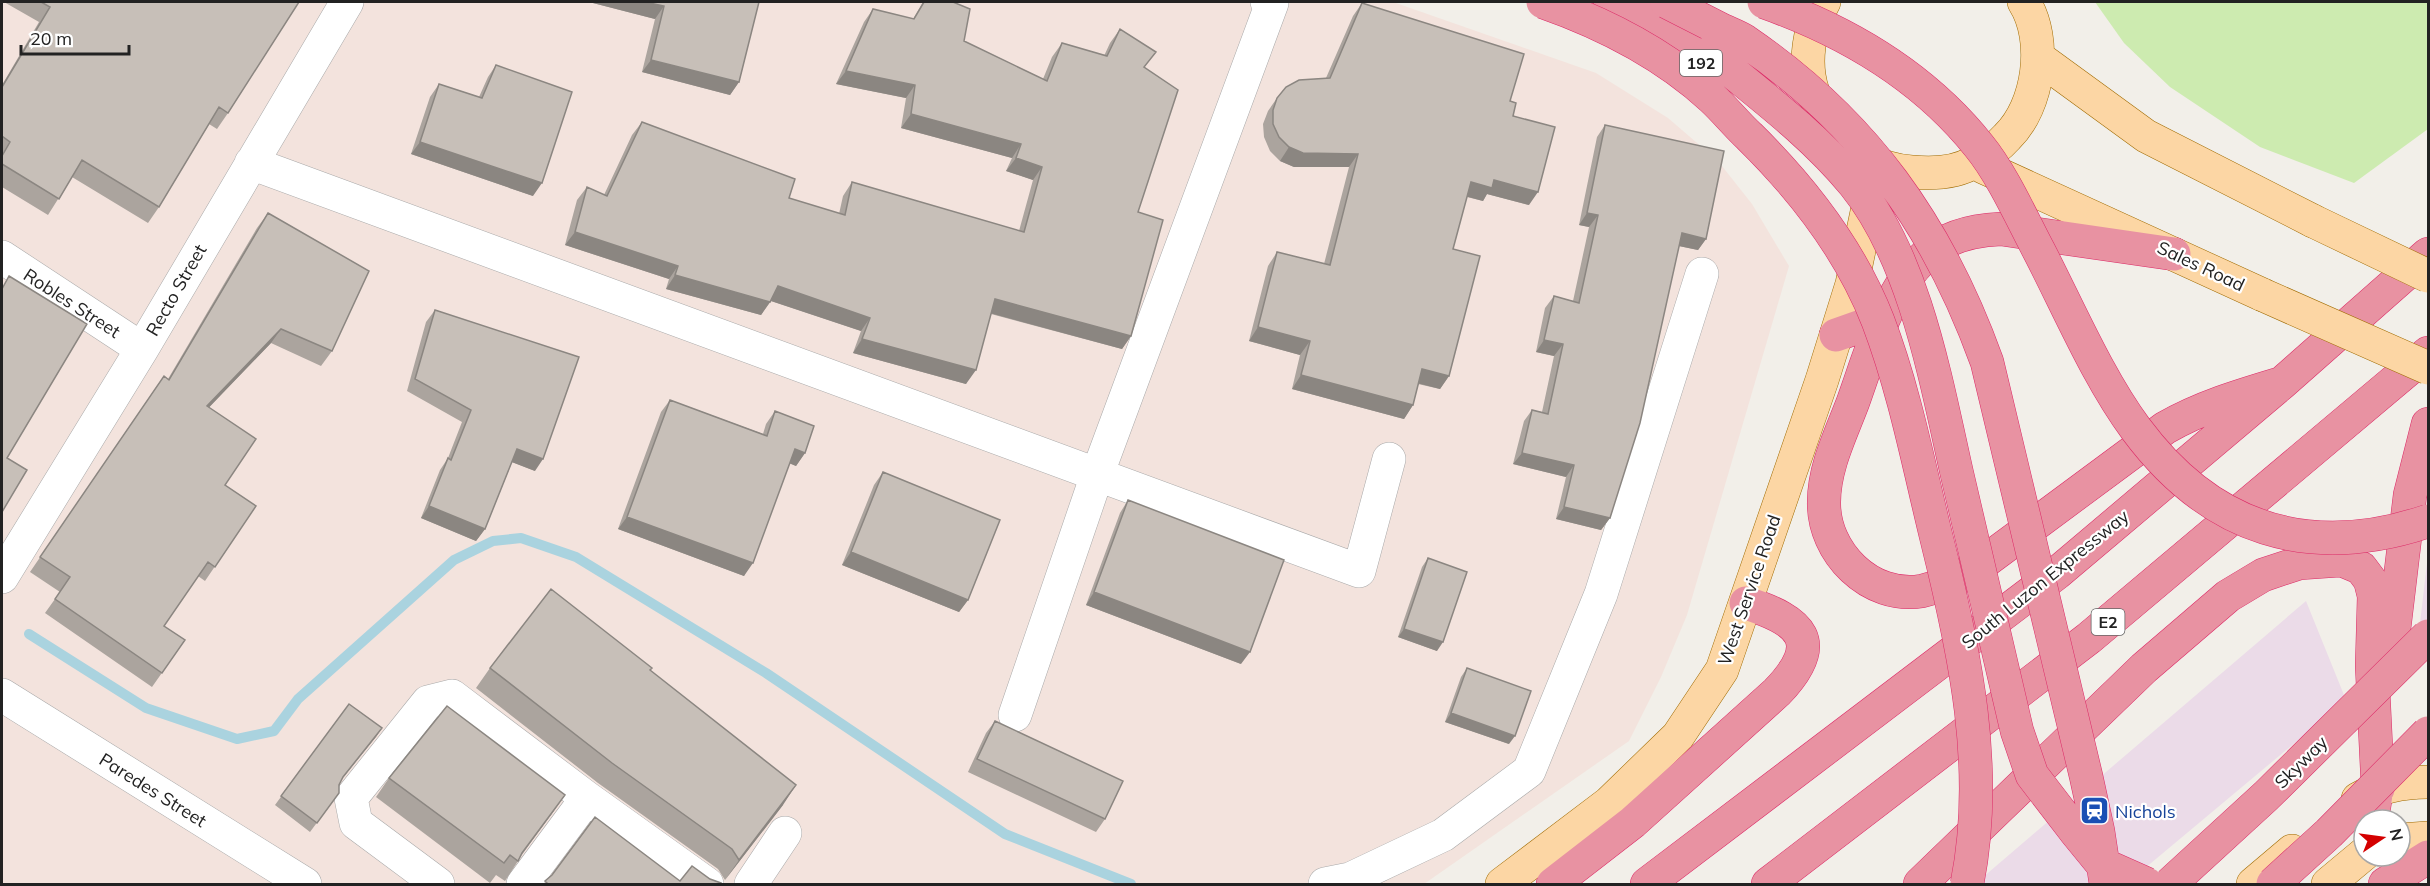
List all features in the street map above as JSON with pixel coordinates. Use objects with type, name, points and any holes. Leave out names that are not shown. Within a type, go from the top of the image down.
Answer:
[{"type":"highway","points":[[1543,2],[1583,16],[1644,50],[1690,79],[1713,99],[1785,172],[1812,204],[1860,281],[1877,320],[1898,381],[1965,659],[1975,747],[1977,816],[1967,885]]},
{"type":"highway","points":[[1610,2],[1655,21],[1709,53],[1800,127],[1854,185],[1873,212],[1890,244],[1914,302],[1932,363],[2017,731],[2032,775],[2102,864],[2147,885]]},
{"type":"highway","points":[[1667,2],[1743,39],[1829,108],[1859,138],[1920,220],[1969,312],[1987,362],[2049,617],[2098,831],[2106,885]]},
{"type":"highway","points":[[1764,2],[1826,26],[1884,61],[1921,87],[1980,147],[2015,205],[2116,397],[2145,441],[2183,483],[2234,517],[2258,527],[2303,537],[2325,538],[2382,532],[2428,521]]},
{"type":"highway","points":[[2174,254],[2023,231],[1984,230],[1963,235],[1927,254],[1904,280],[1888,309],[1830,463],[1824,504],[1826,522],[1840,556],[1854,570],[1886,589],[1920,591],[1959,579],[2165,428],[2184,417],[2216,404],[2282,383]]},
{"type":"highway","points":[[1877,245],[1888,309]]},
{"type":"highway","name":"South Luzon Expressway","points":[[1647,885],[2057,573],[2282,383],[2428,255]]},
{"type":"highway","points":[[1836,335],[1888,309]]},
{"type":"highway","name":"E2","points":[[1772,882],[2089,638],[2428,353]]},
{"type":"highway","points":[[2375,805],[2408,515],[2418,461],[2428,424]]},
{"type":"highway","points":[[1920,885],[2144,668],[2228,596],[2239,587],[2263,575],[2299,563],[2342,560],[2361,568],[2370,580],[2374,596],[2372,666],[2375,805]]},
{"type":"highway","points":[[1553,885],[1633,822],[1777,692],[1797,669],[1803,650],[1800,634],[1796,628],[1782,616],[1746,603]]},
{"type":"highway","name":"Skyway","points":[[2169,885],[2266,796],[2428,636]]},
{"type":"highway","points":[[2273,885],[2428,733]]},
{"type":"highway","points":[[2385,885],[2428,857]]},
{"type":"main road","name":"192","points":[[1570,2],[1590,9],[1831,126]]},
{"type":"main road","name":"192","points":[[1824,2],[1816,16],[1808,53],[1813,92],[1831,126],[1848,146],[1869,160],[1901,171],[1934,174],[1974,163],[2008,137],[2031,100],[2039,58],[2036,32],[2024,2]]},
{"type":"main road","points":[[1659,42],[1737,120],[1804,195],[1852,284]]},
{"type":"main road","points":[[2039,58],[2146,135],[2313,221],[2428,276]]},
{"type":"main road","name":"West Service Road","points":[[1502,885],[1609,803],[1678,736],[1722,670],[1852,284],[1868,207],[1869,160]]},
{"type":"main road","name":"Sales Road","points":[[1974,163],[2428,368]]},
{"type":"main road","name":"West Service Road","points":[[1852,284],[1895,217],[1934,174]]},
{"type":"main road","points":[[2253,885],[2344,808],[2375,805],[2428,782]]},
{"type":"main road","points":[[2412,839],[2428,838]]},
{"type":"main road","points":[[2328,885],[2352,864]]},
{"type":"lane","name":"Recto Street","points":[[2,577],[142,349],[347,2]]},
{"type":"lane","points":[[1015,715],[1097,475],[1270,2]]},
{"type":"lane","points":[[251,163],[1359,571],[1389,459]]},
{"type":"lane","name":"Robles Street","points":[[2,257],[142,349]]},
{"type":"lane","points":[[1325,885],[1350,879],[1443,835],[1529,771],[1601,594],[1702,274]]},
{"type":"lane","name":"Paredes Street","points":[[2,695],[305,885]]},
{"type":"lane","points":[[438,885],[356,823],[351,798],[428,702],[452,696],[707,885]]},
{"type":"lane","points":[[523,885],[587,798]]},
{"type":"lane","points":[[751,885],[785,833]]},
{"type":"shaded area","points":[[2,2],[1393,2],[1596,73],[1668,118],[1718,161],[1752,204],[1789,266],[1687,615],[1661,677],[1629,741],[1424,884],[2,884]]},
{"type":"shaded area","points":[[2428,554],[2428,647],[2416,658]]},
{"type":"shaded area","points":[[2306,601],[2346,700],[2126,884],[1975,884]]},
{"type":"green space","points":[[2095,2],[2428,2],[2428,129],[2354,183],[2260,147],[2170,87],[2124,43]]},
{"type":"building","points":[[41,2],[299,2],[228,113],[219,107],[159,207],[82,160],[59,199],[2,164],[2,156],[10,142],[2,136],[2,87],[50,7]]},
{"type":"building","points":[[645,2],[759,2],[739,82],[651,60],[664,6]]},
{"type":"building","points":[[924,2],[953,2],[970,9],[964,41],[1047,81],[1062,43],[1107,56],[1120,29],[1156,52],[1144,67],[1178,90],[1138,212],[1163,220],[1131,336],[995,299],[976,370],[862,339],[870,318],[778,286],[770,302],[675,275],[678,266],[575,232],[587,187],[607,196],[642,122],[795,179],[789,198],[845,215],[852,182],[1024,232],[1042,167],[1016,158],[1021,144],[911,114],[915,85],[846,71],[873,9],[914,19]]},
{"type":"building","points":[[1362,3],[1524,54],[1510,101],[1516,103],[1513,116],[1555,127],[1538,192],[1494,180],[1492,188],[1471,182],[1453,249],[1480,256],[1449,376],[1422,369],[1413,405],[1301,375],[1310,341],[1258,327],[1277,252],[1330,265],[1358,154],[1303,153],[1289,147],[1279,137],[1273,124],[1273,110],[1277,98],[1286,87],[1299,80],[1330,78]]},
{"type":"building","points":[[496,65],[572,92],[542,183],[420,142],[439,84],[482,98]]},
{"type":"building","points":[[1605,125],[1724,151],[1706,239],[1682,233],[1640,423],[1610,518],[1564,507],[1574,465],[1522,453],[1532,410],[1548,414],[1563,344],[1544,340],[1554,296],[1579,303],[1598,215],[1587,213]]},
{"type":"building","points":[[268,213],[369,271],[332,351],[281,329],[207,406],[256,439],[225,485],[256,506],[215,567],[208,562],[164,626],[185,640],[162,673],[55,599],[70,577],[40,557],[164,376],[169,380]]},
{"type":"building","points":[[9,276],[87,324],[7,458],[27,470],[2,512],[2,289]]},
{"type":"building","points":[[435,310],[579,357],[543,459],[517,449],[485,529],[429,506],[448,458],[451,460],[471,410],[415,379]]},
{"type":"building","points":[[670,400],[767,436],[775,411],[814,426],[805,453],[795,449],[753,563],[627,517]]},
{"type":"building","points":[[883,472],[1000,520],[968,600],[851,552]]},
{"type":"building","points":[[1128,500],[1284,560],[1250,652],[1094,592]]},
{"type":"building","points":[[1428,558],[1467,572],[1443,642],[1404,629]]},
{"type":"building","points":[[551,589],[796,785],[739,860],[732,849],[612,763],[490,668]]},
{"type":"building","points":[[1467,668],[1531,691],[1515,736],[1451,713]]},
{"type":"building","points":[[349,704],[382,728],[343,777],[339,785],[339,793],[317,823],[281,796]]},
{"type":"building","points":[[447,706],[565,795],[518,861],[510,855],[504,863],[389,778]]},
{"type":"building","points":[[995,721],[1123,781],[1105,819],[977,759]]},
{"type":"building","points":[[595,817],[680,881],[692,866],[710,879],[721,883],[720,885],[549,885],[545,881],[552,875]]},
{"type":"waterway","points":[[29,634],[146,708],[237,739],[274,731],[298,699],[454,560],[493,541],[521,538],[576,557],[766,673],[1005,834],[1131,884]]},
{"type":"place","name":"Nichols","points":[[2094,811]]}]
